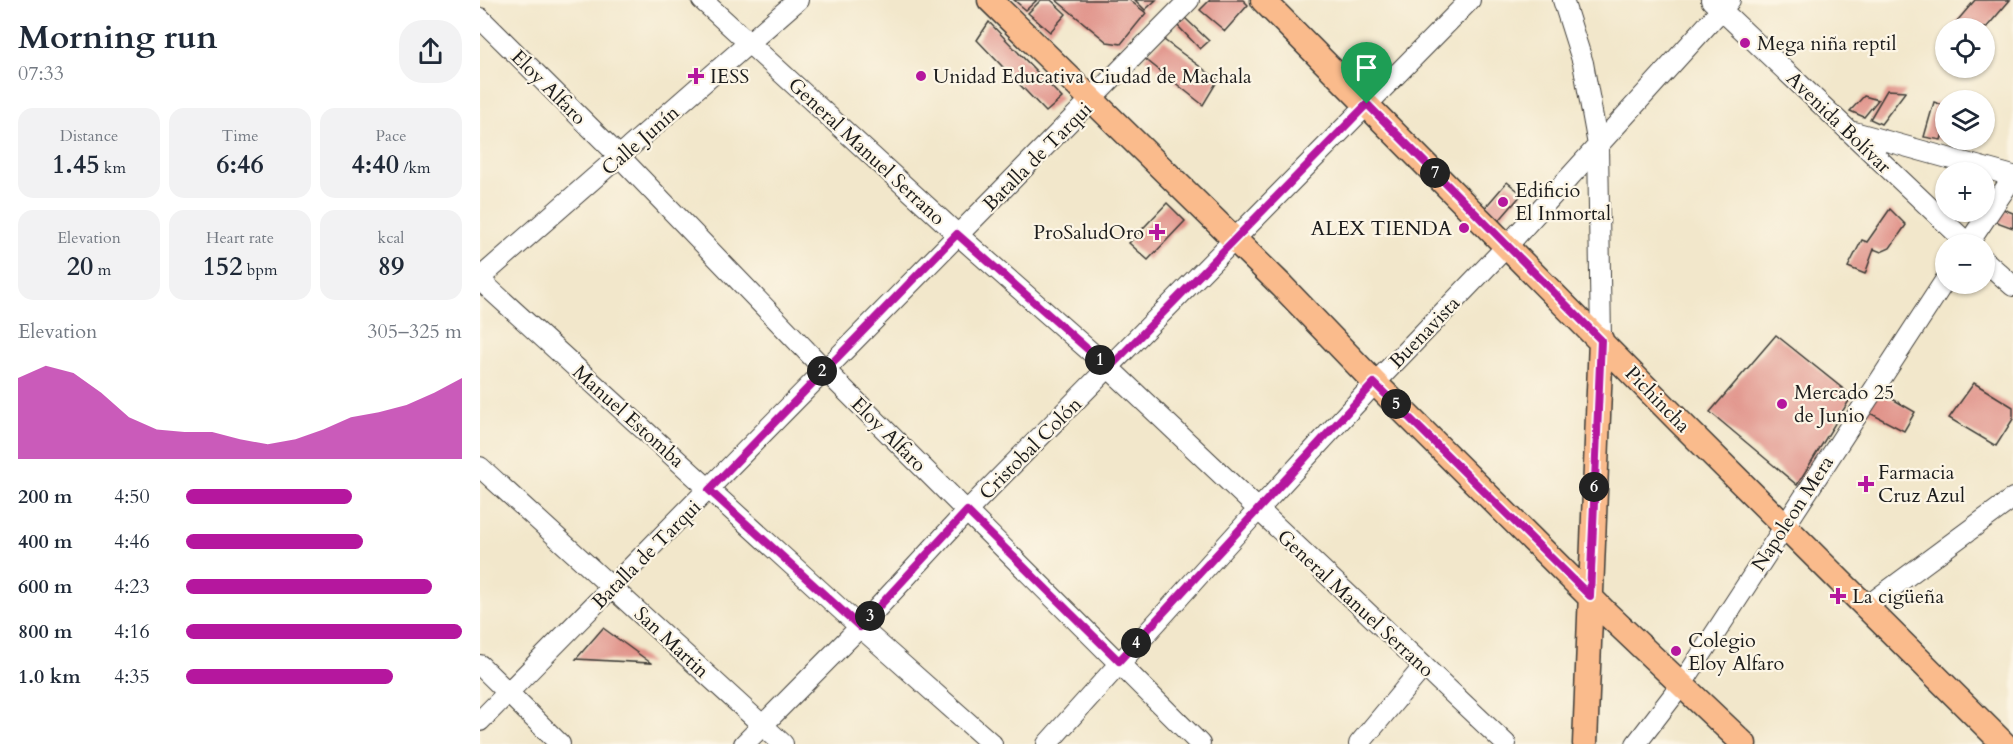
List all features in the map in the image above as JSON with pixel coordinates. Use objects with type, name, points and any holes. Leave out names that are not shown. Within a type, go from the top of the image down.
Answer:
[{"type":"main road","points":[[990,0],[1234,240],[1374,383],[1744,744]]},
{"type":"main road","name":"Pichincha","points":[[1263,0],[1784,526],[2004,744]]},
{"type":"main road","points":[[1585,744],[1601,340]]},
{"type":"street","name":"General Manuel Serrano","points":[[702,0],[957,234],[1109,368],[1257,511],[1506,744]]},
{"type":"street","name":"Calle Junín","points":[[480,279],[798,0]]},
{"type":"street","name":"Batalla de Tarqui","points":[[480,721],[1189,0]]},
{"type":"street","name":"Cristobal Colón","points":[[744,744],[860,627],[967,511],[1470,0]]},
{"type":"street","points":[[1563,0],[1583,63],[1599,145],[1601,340]]},
{"type":"street","name":"Buenavista","points":[[1047,744],[1119,661],[1374,383],[1507,246],[1599,145],[1720,3]]},
{"type":"street","name":"Avenida Bolívar","points":[[1720,3],[1958,234]]},
{"type":"street","name":"Eloy Alfaro","points":[[480,18],[620,157],[824,369],[1200,744]]},
{"type":"street","points":[[1850,131],[2013,177],[1975,234]]},
{"type":"street","points":[[1995,270],[2013,286]]},
{"type":"street","name":"Manuel Estomba","points":[[480,279],[709,490],[992,744]]},
{"type":"street","name":"Napoleon Mera","points":[[1636,744],[1682,684],[1936,294]]},
{"type":"street","name":"San Martin","points":[[480,467],[783,744]]},
{"type":"street","points":[[1867,606],[2013,498]]},
{"type":"street","points":[[480,665],[560,744]]},
{"type":"street","points":[[1359,744],[1424,666]]},
{"type":"building","points":[[1014,0],[1037,0],[1026,10]]},
{"type":"building","points":[[1041,0],[1051,0],[1066,14],[1050,32],[1028,13]]},
{"type":"building","points":[[1056,0],[1129,0],[1146,13],[1121,44],[1107,42]]},
{"type":"building","points":[[1135,0],[1156,0],[1145,10]]},
{"type":"building","points":[[1210,0],[1243,0],[1248,5],[1225,31],[1200,10]]},
{"type":"building","points":[[1975,0],[2010,0],[1995,18],[1960,18]]},
{"type":"building","points":[[1185,18],[1209,41],[1200,49],[1177,25]]},
{"type":"building","points":[[989,22],[1062,98],[1046,112],[977,40]]},
{"type":"building","points":[[1164,40],[1218,80],[1203,105],[1144,58]]},
{"type":"building","points":[[1887,90],[1906,91],[1881,124],[1870,119]]},
{"type":"building","points":[[1864,96],[1878,100],[1864,117],[1850,111]]},
{"type":"building","points":[[1934,102],[1935,139],[1924,137]]},
{"type":"building","name":"Edificio El Inmortal","points":[[1507,182],[1522,194],[1497,223],[1483,210]]},
{"type":"building","name":"ProSaludOro","points":[[1167,203],[1185,221],[1148,260],[1129,243]]},
{"type":"building","points":[[1890,209],[1906,225],[1890,248],[1881,252],[1874,249],[1865,274],[1848,267],[1862,240],[1867,242]]},
{"type":"building","points":[[2003,209],[2013,213],[2013,228],[1995,221]]},
{"type":"building","name":"Mercado 25 de Junio","points":[[1776,335],[1852,396],[1797,485],[1710,412]]},
{"type":"building","points":[[1974,383],[2013,407],[2013,419],[1996,446],[1949,418]]},
{"type":"building","points":[[1877,390],[1915,412],[1904,431],[1864,410]]},
{"type":"building","points":[[603,628],[651,663],[576,659]]},
{"type":"place","name":"Mega niña reptil","points":[[1745,43]]},
{"type":"place","name":"IESS","points":[[696,76]]},
{"type":"place","name":"Unidad Educativa Ciudad de Machala","points":[[921,76]]},
{"type":"place","name":"Edificio El Inmortal","points":[[1503,202]]},
{"type":"place","name":"ALEX TIENDA","points":[[1464,228]]},
{"type":"place","name":"ProSaludOro","points":[[1157,232]]},
{"type":"place","name":"Mercado 25 de Junio","points":[[1782,404]]},
{"type":"place","name":"Farmacia Cruz Azul","points":[[1866,484]]},
{"type":"place","name":"La cigüeña","points":[[1838,596]]},
{"type":"place","name":"Colegio Eloy Alfaro","points":[[1676,651]]},
{"type":"route","points":[[1367,104],[1601,340],[1590,596],[1374,383],[1119,661],[967,511],[860,627],[709,490],[957,234],[1109,368],[1367,104]]}]
